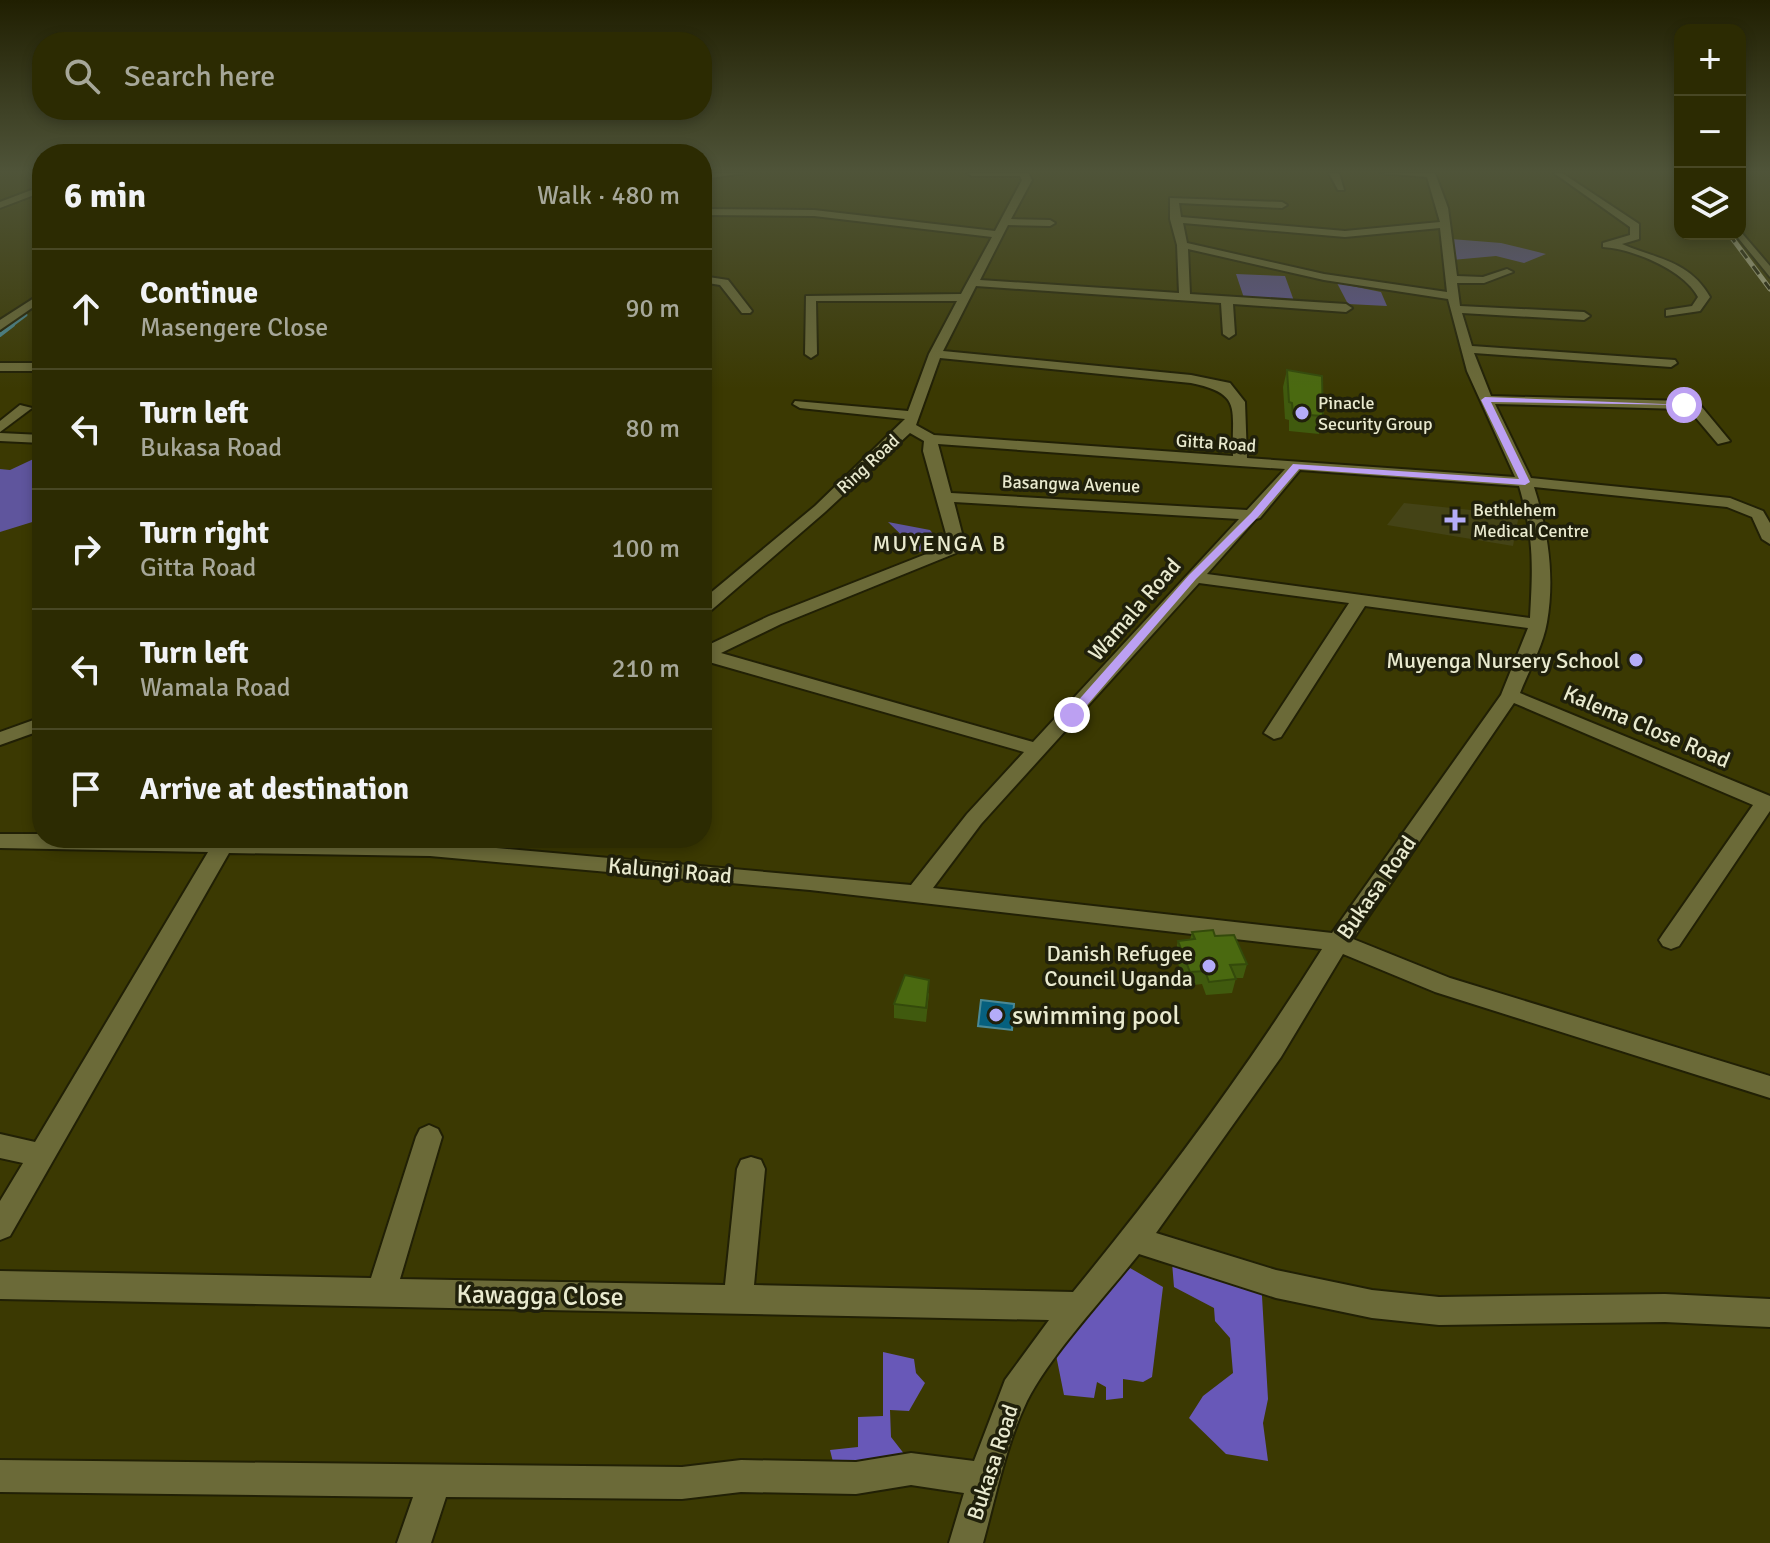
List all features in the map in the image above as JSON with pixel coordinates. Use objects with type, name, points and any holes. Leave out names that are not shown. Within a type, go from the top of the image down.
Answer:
[{"type":"street","name":"Ring Road","points":[[712,601],[820,509],[911,421],[935,354],[992,245]]},
{"type":"street","points":[[1185,299],[1182,245],[1324,277],[1584,316]]},
{"type":"street","name":"Bukasa Road","points":[[966,1543],[1016,1391],[1036,1360],[1134,1239],[1248,1085],[1338,942],[1510,695],[1538,624],[1542,555],[1539,527],[1525,482],[1485,400],[1467,349],[1453,295],[1447,245]]},
{"type":"street","points":[[1607,245],[1673,264],[1699,283],[1704,297],[1696,309],[1670,313]]},
{"type":"street","points":[[1748,245],[1770,274]]},
{"type":"street","points":[[1453,295],[1507,272]]},
{"type":"street","points":[[712,280],[724,282],[746,311]]},
{"type":"street","points":[[975,283],[1346,308]]},
{"type":"street","points":[[811,354],[810,298],[965,297]]},
{"type":"street","points":[[1227,302],[1229,334]]},
{"type":"street","points":[[0,326],[32,303]]},
{"type":"street","points":[[1467,349],[1671,363]]},
{"type":"street","points":[[935,354],[1191,379],[1225,386],[1238,402],[1240,462]]},
{"type":"street","points":[[0,367],[32,367]]},
{"type":"street","points":[[1485,400],[1684,405],[1696,409],[1723,441]]},
{"type":"street","points":[[800,404],[911,421]]},
{"type":"street","points":[[0,428],[25,408]]},
{"type":"street","name":"Gitta Road","points":[[911,421],[931,439],[1525,482],[1740,505],[1758,514],[1770,539]]},
{"type":"street","points":[[0,437],[32,439]]},
{"type":"street","points":[[712,650],[775,620],[950,550],[956,541],[930,451],[931,439]]},
{"type":"street","name":"Wamala Road","points":[[916,895],[974,819],[1040,750],[1193,577],[1255,515],[1296,466]]},
{"type":"street","name":"Basangwa Avenue","points":[[945,497],[1255,515]]},
{"type":"street","points":[[1193,577],[1538,624]]},
{"type":"street","points":[[1274,733],[1360,600]]},
{"type":"street","points":[[712,656],[1040,750]]},
{"type":"street","name":"Kalema Close Road","points":[[1510,695],[1768,803]]},
{"type":"street","points":[[0,739],[32,727]]},
{"type":"street","points":[[1671,940],[1768,803]]},
{"type":"street","name":"Kalungi Road","points":[[0,841],[32,841]]},
{"type":"street","points":[[0,1227],[228,848]]},
{"type":"street","name":"Kalungi Road","points":[[402,848],[810,882],[1338,942],[1443,985],[1770,1087]]},
{"type":"street","points":[[381,1292],[429,1137]]},
{"type":"street","points":[[0,1146],[42,1155]]},
{"type":"street","points":[[738,1299],[751,1169]]},
{"type":"street","points":[[1134,1239],[1276,1284],[1372,1304],[1439,1311],[1665,1308],[1770,1313]]},
{"type":"street","name":"Kawagga Close","points":[[0,1285],[1081,1306]]},
{"type":"street","points":[[0,1476],[682,1483],[741,1476],[856,1478],[911,1469],[985,1479]]},
{"type":"street","points":[[414,1543],[435,1481]]},
{"type":"shaded area","points":[[1451,245],[1509,245],[1546,254],[1524,263],[1496,256],[1452,260]]},
{"type":"shaded area","points":[[1236,274],[1285,276],[1294,301],[1244,298]]},
{"type":"shaded area","points":[[1337,283],[1381,292],[1387,306],[1348,304]]},
{"type":"shaded area","points":[[32,460],[32,522],[0,532],[0,469],[10,470]]},
{"type":"shaded area","name":"Bethlehem Medical Centre","points":[[1404,503],[1519,515],[1513,546],[1387,525]]},
{"type":"shaded area","points":[[888,522],[930,530],[939,541],[934,548],[919,552]]},
{"type":"shaded area","points":[[1171,1250],[1261,1279],[1268,1399],[1263,1423],[1268,1461],[1226,1454],[1189,1418],[1203,1396],[1233,1373],[1230,1338],[1215,1321],[1214,1308],[1174,1287]]},
{"type":"shaded area","points":[[1130,1268],[1163,1287],[1152,1377],[1143,1382],[1123,1379],[1123,1398],[1106,1400],[1106,1387],[1097,1382],[1094,1398],[1064,1395],[1053,1340]]},
{"type":"shaded area","points":[[883,1352],[914,1359],[916,1373],[925,1383],[909,1411],[890,1410],[891,1437],[905,1455],[837,1478],[830,1450],[858,1447],[858,1417],[883,1416]]},
{"type":"water","name":"swimming pool","points":[[981,1000],[1014,1004],[1012,1030],[978,1026]]},
{"type":"building","points":[[1287,370],[1322,376],[1323,416],[1293,414]]},
{"type":"building","points":[[1213,930],[1215,936],[1234,935],[1247,964],[1230,965],[1236,979],[1209,982],[1205,971],[1190,972],[1178,941],[1195,939],[1192,932]]},
{"type":"building","points":[[905,975],[929,980],[926,1008],[894,1004]]},
{"type":"waterway","points":[[10,327],[26,315]]},
{"type":"waterway","points":[[0,335],[13,325]]},
{"type":"railway","points":[[1737,245],[1770,289]]},
{"type":"place","name":"Pinacle Security Group","points":[[1302,413]]},
{"type":"place","name":"Bethlehem Medical Centre","points":[[1455,520]]},
{"type":"place","name":"Muyenga Nursery School","points":[[1636,660]]},
{"type":"place","name":"Danish Refugee Council Uganda","points":[[1209,966]]},
{"type":"place","name":"swimming pool","points":[[996,1015]]},
{"type":"district","name":"MUYENGA B","points":[[940,543]]},
{"type":"route","points":[[1072,715],[1296,466],[1525,482],[1485,400],[1684,405]]}]
